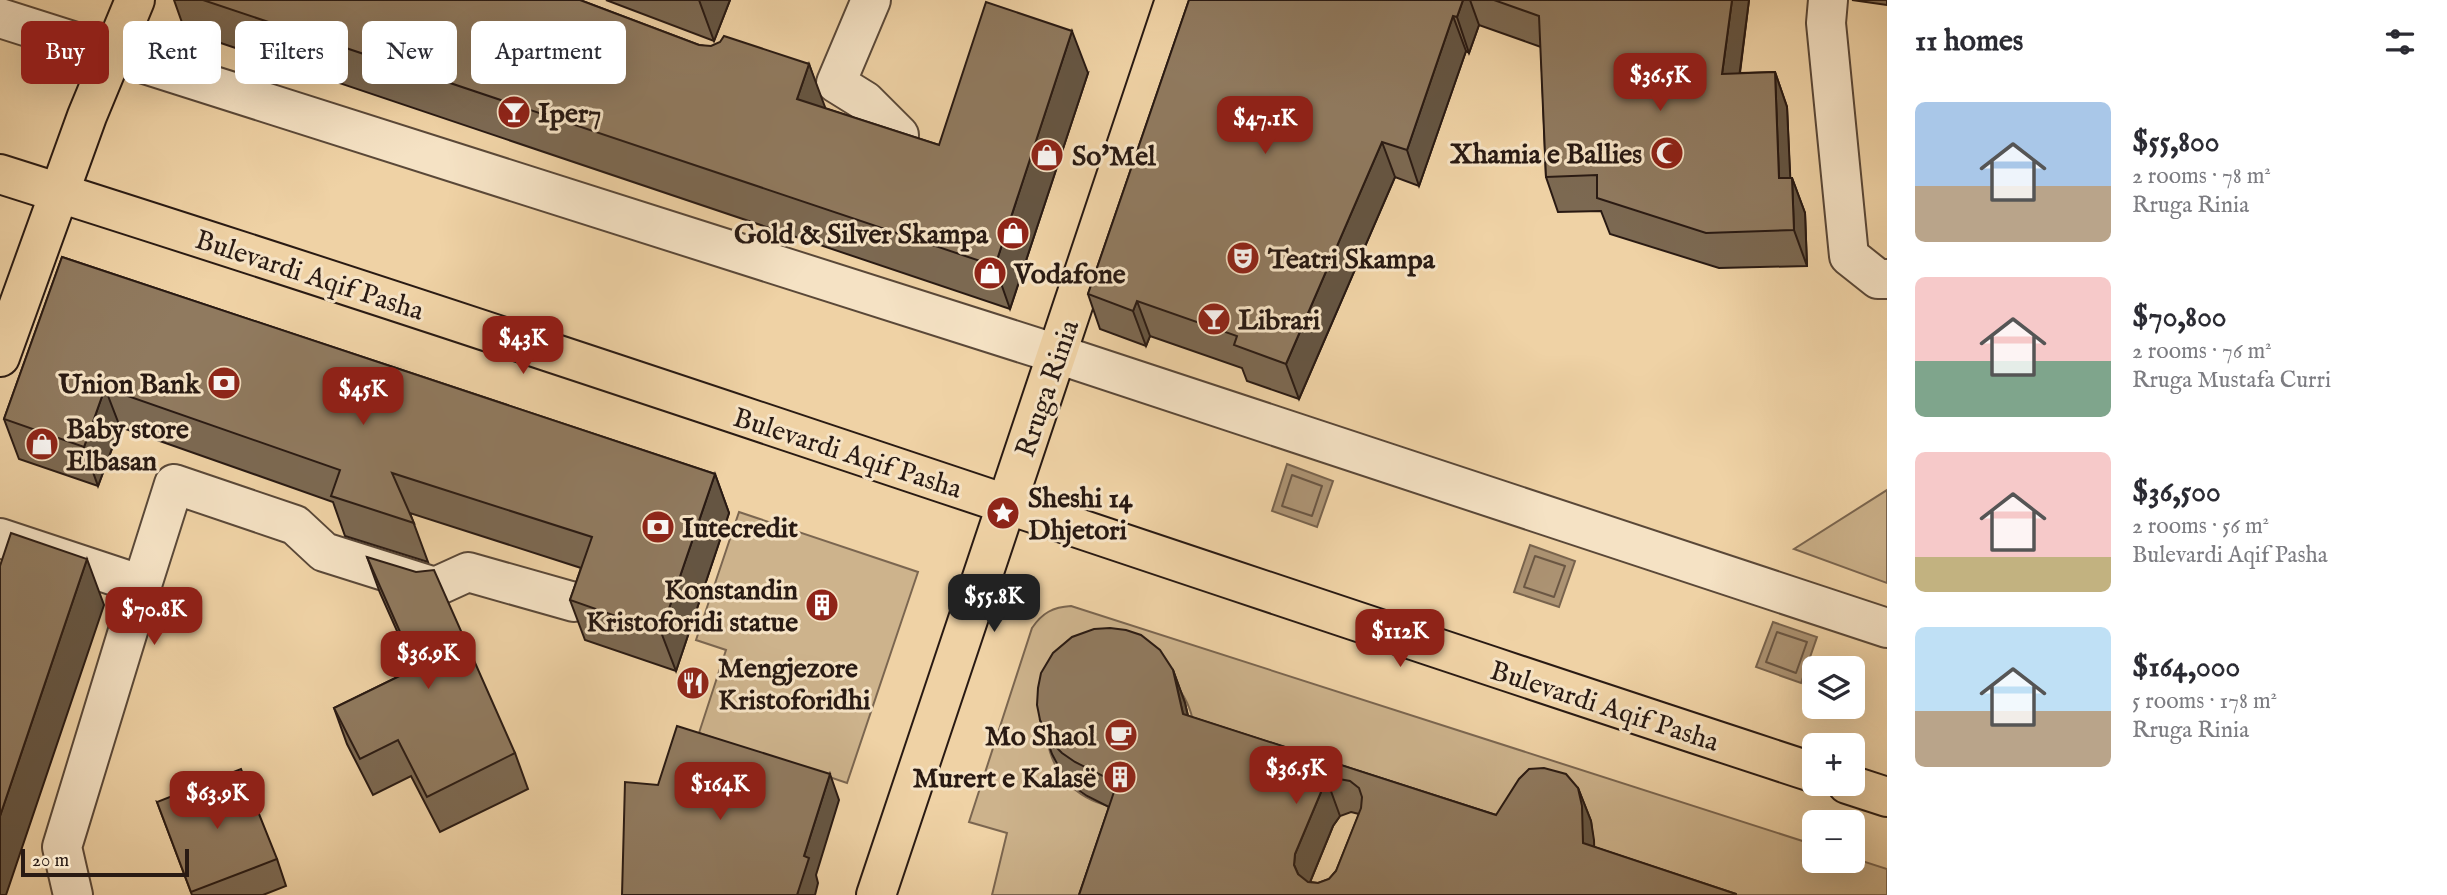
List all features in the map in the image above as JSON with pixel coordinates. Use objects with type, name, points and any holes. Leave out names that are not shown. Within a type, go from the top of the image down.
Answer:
[{"type":"main road","points":[[0,358],[59,191],[135,0]]},
{"type":"main road","name":"Rruga Rinia","points":[[876,895],[1175,0]]},
{"type":"main road","name":"Bulevardi Aqif Pasha","points":[[0,174],[59,191],[1007,503],[1802,770]]},
{"type":"main road","points":[[1865,790],[1887,797]]},
{"type":"street","points":[[872,0],[836,83],[865,102],[899,135]]},
{"type":"street","points":[[1828,0],[1826,23],[1849,256],[1878,279],[1887,279]]},
{"type":"street","points":[[0,18],[1057,354],[1887,628]]},
{"type":"street","points":[[73,895],[62,847],[174,484],[295,525],[324,552],[435,587],[468,572],[574,602]]},
{"type":"street","points":[[0,538],[142,585]]},
{"type":"shaded area","points":[[1887,490],[1887,583],[1794,549]]},
{"type":"shaded area","points":[[739,512],[918,572],[847,783],[699,733],[726,650],[696,640]]},
{"type":"shaded area","points":[[1071,606],[1802,841],[1802,873],[1865,873],[1865,862],[1887,869],[1887,895],[1656,895],[1194,726],[1187,702],[1173,681],[1047,738],[1054,762],[1067,782],[1086,797],[1109,806],[1097,895],[992,895],[1007,833],[969,822],[1032,628],[1048,612]]},
{"type":"water","points":[[1287,464],[1333,481],[1317,527],[1272,511]]},
{"type":"water","points":[[1530,545],[1575,561],[1559,607],[1514,592]]},
{"type":"water","points":[[1773,622],[1817,637],[1810,656],[1802,656],[1801,683],[1756,667]]},
{"type":"building","points":[[203,0],[580,0],[699,45],[711,46],[720,42],[724,36],[809,64],[797,99],[939,145],[986,2],[1072,31],[995,266],[453,84],[457,84],[457,21],[362,21],[362,53],[348,49],[348,21],[266,21]]},
{"type":"building","name":"Teatri Skampa","points":[[1189,0],[1463,0],[1457,17],[1453,16],[1407,150],[1382,142],[1286,364],[1234,345],[1237,336],[1137,301],[1133,311],[1088,294]]},
{"type":"building","points":[[1494,0],[1732,0],[1722,74],[1775,72],[1779,178],[1792,178],[1794,230],[1706,233],[1597,198],[1597,175],[1546,177],[1539,16]]},
{"type":"building","points":[[62,257],[715,474],[661,632],[570,600],[592,537],[392,473],[414,523],[331,496],[340,470],[105,388],[84,447],[4,419]]},
{"type":"building","points":[[11,533],[87,559],[0,816],[0,566]]},
{"type":"building","points":[[367,557],[416,572],[434,570],[515,753],[427,797],[398,740],[360,759],[334,708],[416,668]]},
{"type":"building","points":[[1094,629],[1126,630],[1141,635],[1160,650],[1173,670],[1183,714],[1496,815],[1519,779],[1529,769],[1544,768],[1566,774],[1578,788],[1582,806],[1583,843],[1736,895],[1079,895],[1117,783],[1062,753],[1051,742],[1040,720],[1037,705],[1041,673],[1053,653],[1072,637]],"holes":[[[1339,779],[1350,781],[1359,788],[1361,808],[1336,871],[1329,879],[1318,883],[1308,882],[1298,874],[1294,865],[1295,854],[1321,792],[1328,783]]]},
{"type":"building","points":[[677,726],[830,774],[804,856],[809,858],[797,895],[622,895],[625,782],[658,785]]},
{"type":"building","points":[[241,769],[277,859],[191,892],[157,802]]},
{"type":"place","name":"Iper7","points":[[514,112]]},
{"type":"place","name":"Xhamia e Ballies","points":[[1667,153]]},
{"type":"place","name":"So'Mel","points":[[1047,155]]},
{"type":"place","name":"Gold & Silver Skampa","points":[[1013,233]]},
{"type":"place","name":"Teatri Skampa","points":[[1243,258]]},
{"type":"place","name":"Vodafone","points":[[990,273]]},
{"type":"place","name":"Librari","points":[[1214,319]]},
{"type":"place","name":"Union Bank","points":[[224,383]]},
{"type":"place","name":"Baby store Elbasan","points":[[42,444]]},
{"type":"place","name":"Sheshi 14 Dhjetori","points":[[1003,513]]},
{"type":"place","name":"Iutecredit","points":[[658,527]]},
{"type":"place","name":"Konstandin Kristoforidi statue","points":[[822,605]]},
{"type":"place","name":"Mengjezore Kristoforidhi","points":[[693,683]]},
{"type":"place","name":"Mo Shaol","points":[[1121,735]]},
{"type":"place","name":"Murert e Kalasë","points":[[1120,777]]}]
